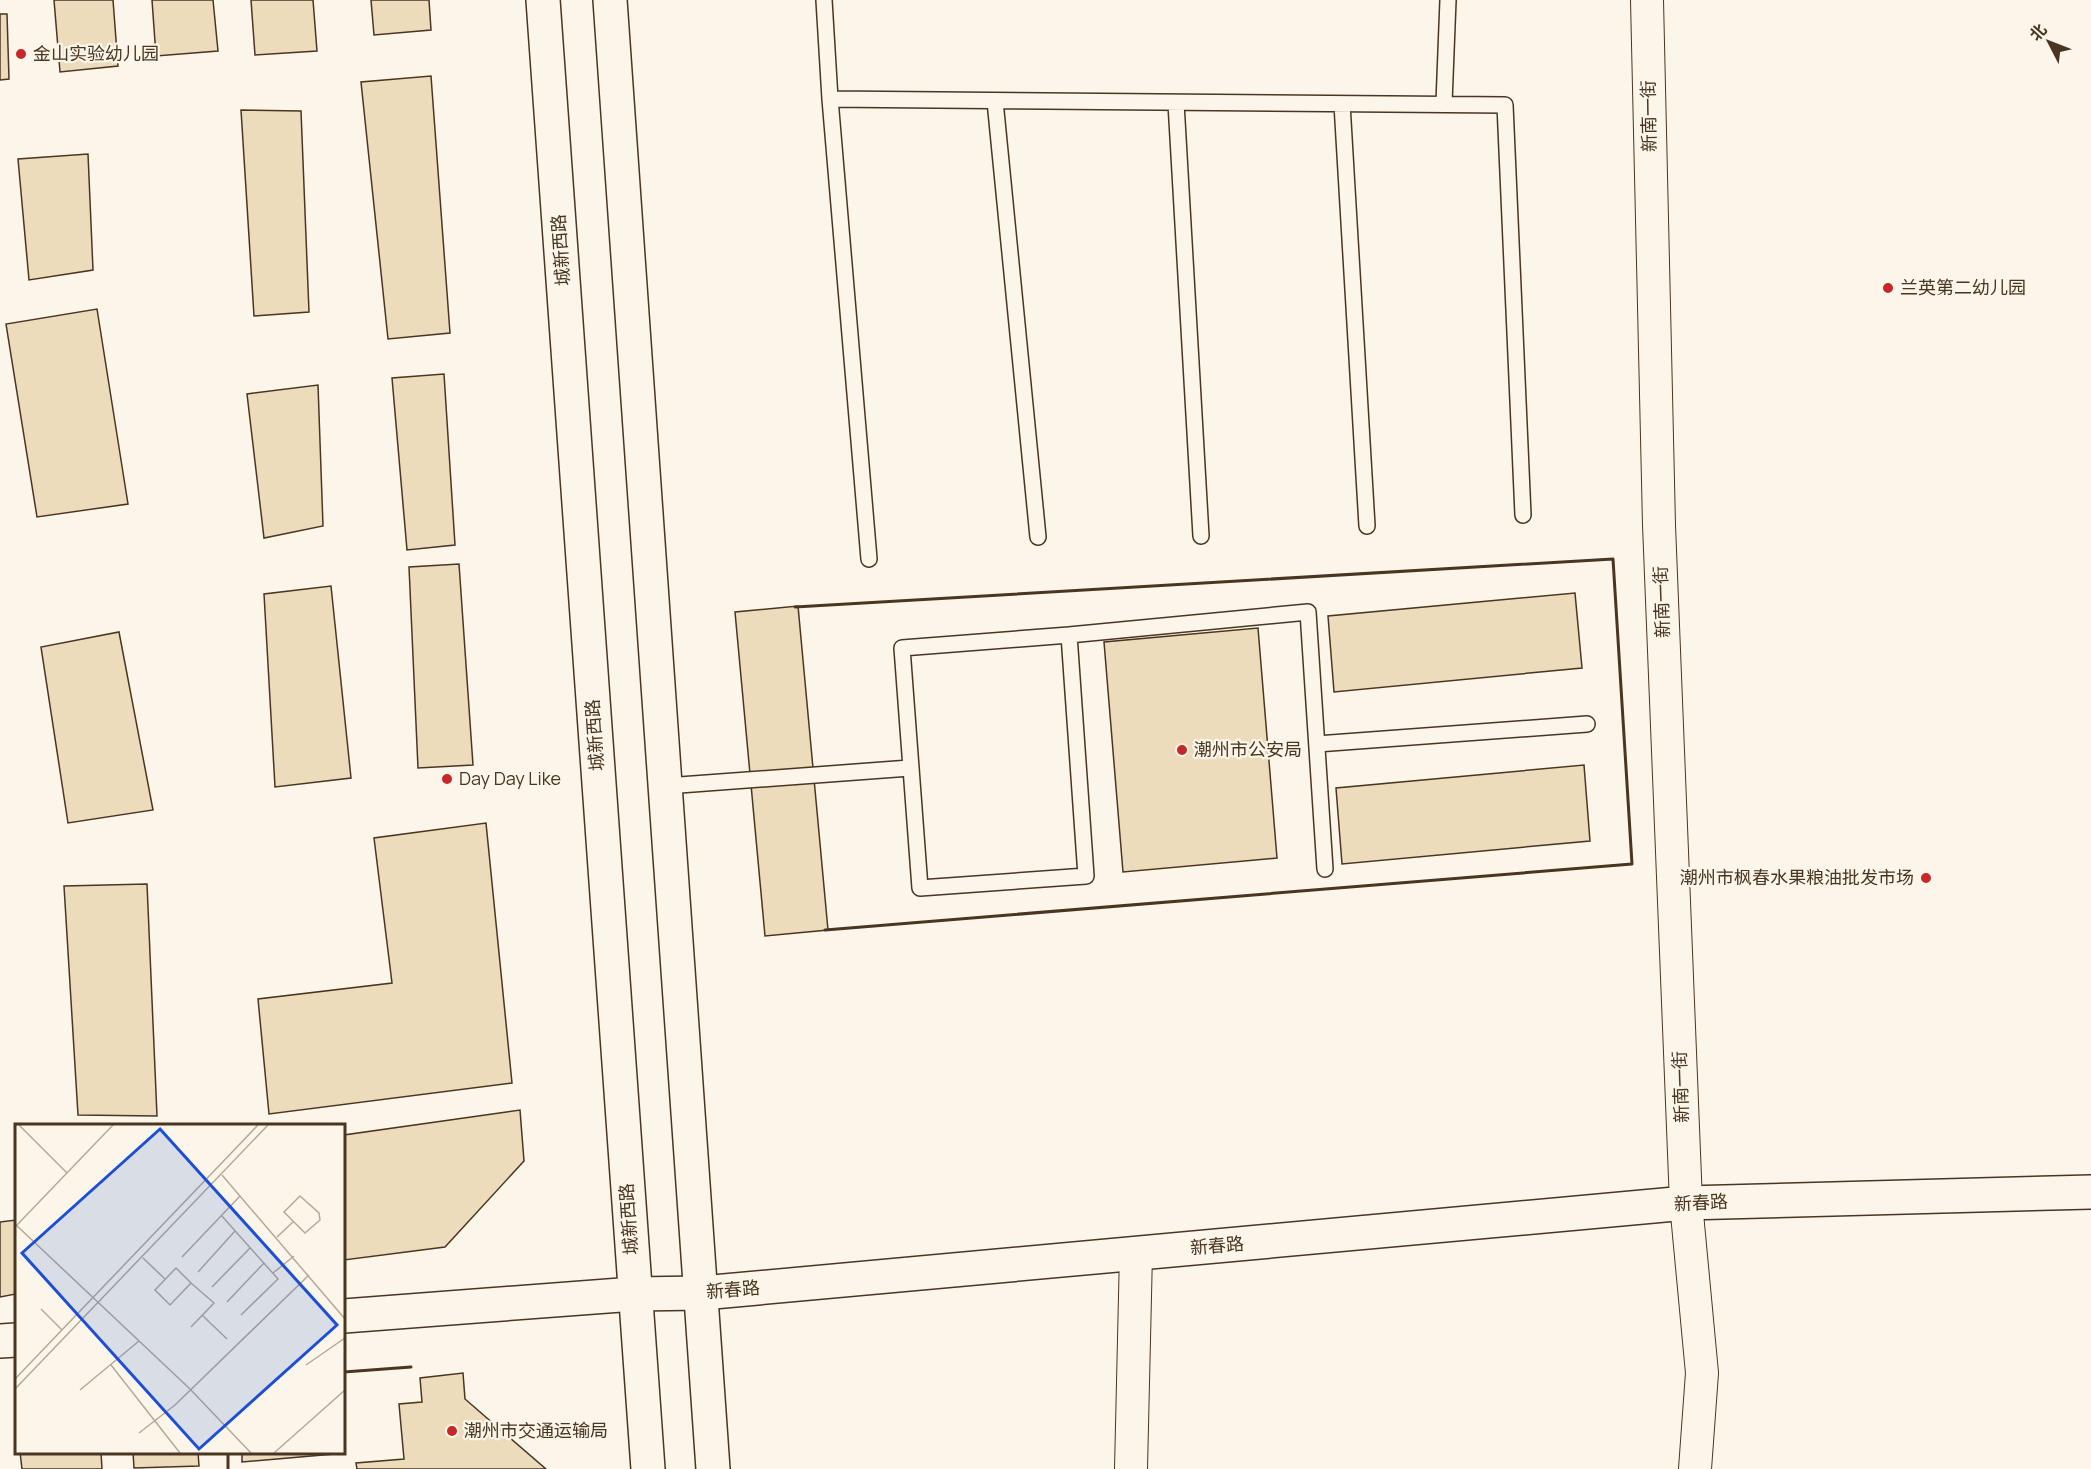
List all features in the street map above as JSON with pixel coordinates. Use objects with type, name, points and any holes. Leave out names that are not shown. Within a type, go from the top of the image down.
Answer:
[{"type":"main road","name":"城新西路","points":[[543,0],[648,1469]]},
{"type":"main road","points":[[610,0],[713,1469]]},
{"type":"main road","name":"新春路","points":[[345,1316],[634,1294],[702,1293],[1686,1203],[2091,1192]]},
{"type":"main road","points":[[0,1341],[15,1340]]},
{"type":"street","name":"新南一街","points":[[1647,0],[1659,525],[1686,1203],[1702,1373],[1695,1469]]},
{"type":"street","points":[[1131,1469],[1136,1253]]},
{"type":"lane","points":[[824,0],[830,99],[869,559]]},
{"type":"lane","points":[[1444,103],[1448,0]]},
{"type":"lane","points":[[830,99],[1505,105],[1523,515]]},
{"type":"lane","points":[[995,100],[1038,537]]},
{"type":"lane","points":[[1176,103],[1201,536]]},
{"type":"lane","points":[[1342,104],[1367,526]]},
{"type":"lane","points":[[1069,635],[1086,876],[920,888],[902,648],[1069,635],[1308,612],[1325,869]]},
{"type":"lane","points":[[1317,744],[1587,724]]},
{"type":"lane","points":[[666,786],[910,768]]},
{"type":"building","points":[[54,0],[113,0],[118,66],[60,72]]},
{"type":"building","points":[[152,0],[213,0],[218,51],[156,56]]},
{"type":"building","points":[[251,0],[313,0],[317,51],[255,55]]},
{"type":"building","points":[[371,0],[429,0],[431,30],[374,35]]},
{"type":"building","points":[[0,14],[7,14],[9,79],[0,80]]},
{"type":"building","points":[[431,76],[450,333],[388,339],[361,82]]},
{"type":"building","points":[[241,110],[301,111],[309,312],[254,316]]},
{"type":"building","points":[[88,154],[93,270],[29,280],[18,159]]},
{"type":"building","points":[[97,309],[128,504],[37,517],[6,324]]},
{"type":"building","points":[[444,374],[455,545],[407,550],[392,378]]},
{"type":"building","points":[[318,385],[323,526],[264,538],[247,394]]},
{"type":"building","points":[[459,564],[473,765],[418,768],[409,567]]},
{"type":"building","points":[[331,586],[351,778],[275,787],[264,594]]},
{"type":"building","points":[[1575,593],[1582,668],[1334,692],[1328,616]]},
{"type":"building","points":[[798,606],[828,930],[765,936],[735,612]]},
{"type":"building","points":[[1258,628],[1277,858],[1123,872],[1104,642]]},
{"type":"building","points":[[119,632],[153,810],[68,823],[41,647]]},
{"type":"building","points":[[1584,765],[1590,841],[1342,864],[1336,788]]},
{"type":"building","points":[[486,823],[512,1083],[269,1114],[258,999],[392,983],[374,838]]},
{"type":"building","points":[[147,884],[157,1116],[78,1115],[64,886]]},
{"type":"building","points":[[520,1110],[524,1161],[445,1247],[345,1260],[345,1135]]},
{"type":"building","points":[[15,1220],[15,1294],[0,1297],[0,1222]]},
{"type":"building","name":"潮州市交通运输局","points":[[463,1373],[465,1399],[546,1469],[357,1469],[356,1463],[404,1459],[399,1404],[422,1402],[420,1378]]},
{"type":"building","points":[[20,1454],[101,1454],[102,1469],[22,1469]]},
{"type":"building","points":[[133,1454],[198,1454],[199,1466],[134,1468]]},
{"type":"building","points":[[242,1454],[334,1454],[242,1462]]},
{"type":"wall","points":[[795,607],[1613,559],[1632,864],[825,930]]},
{"type":"wall","points":[[345,1372],[411,1367]]},
{"type":"wall","points":[[228,1454],[228,1469]]},
{"type":"place","name":"金山实验幼儿园","points":[[21,54]]},
{"type":"place","name":"兰英第二幼儿园","points":[[1888,288]]},
{"type":"place","name":"潮州市公安局","points":[[1182,750]]},
{"type":"place","name":"Day Day Like","points":[[447,779]]},
{"type":"place","name":"潮州市枫春水果粮油批发市场","points":[[1926,878]]},
{"type":"place","name":"潮州市交通运输局","points":[[452,1431]]}]
